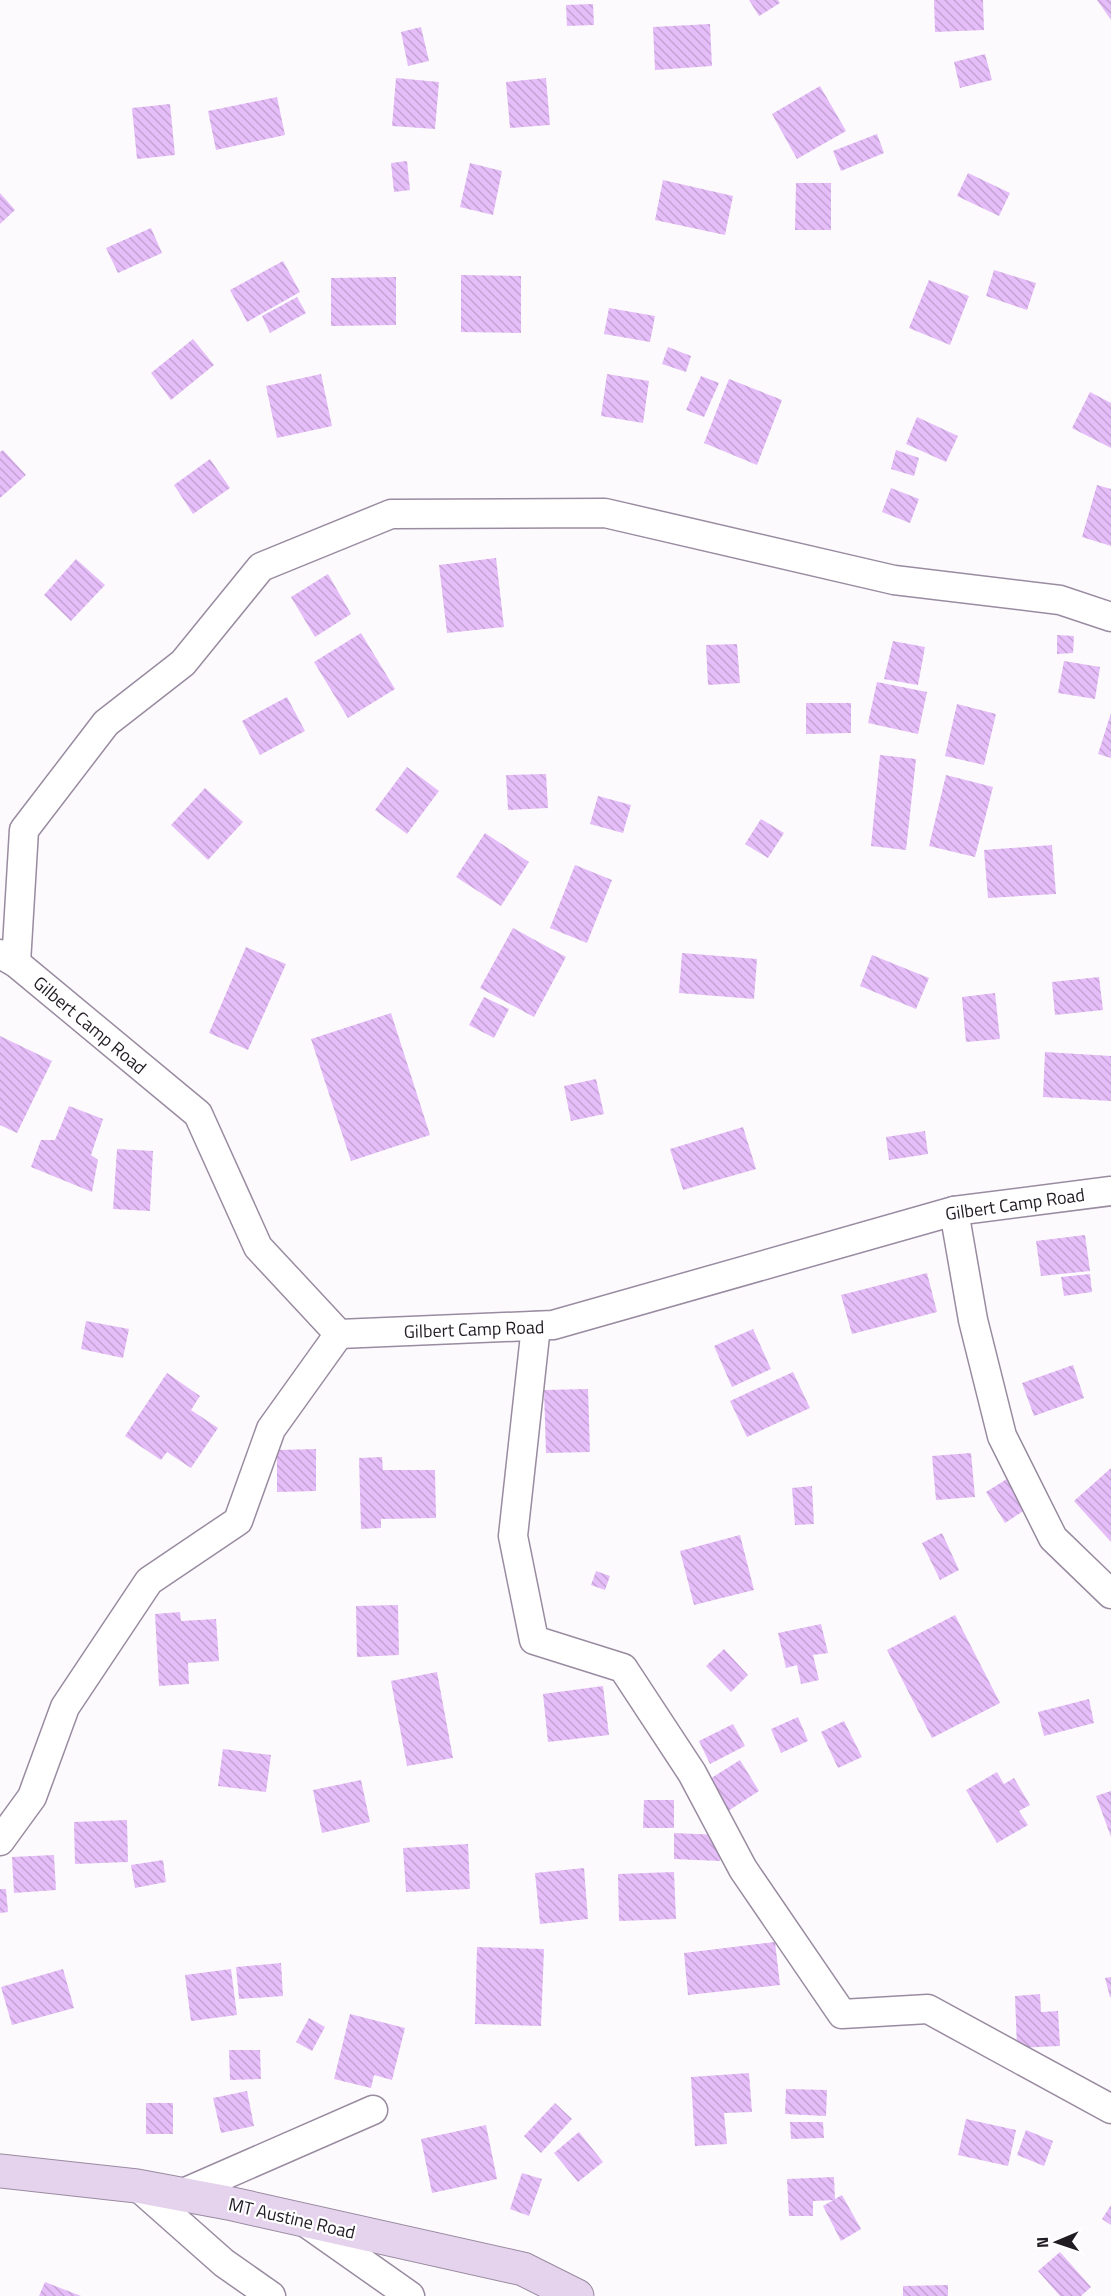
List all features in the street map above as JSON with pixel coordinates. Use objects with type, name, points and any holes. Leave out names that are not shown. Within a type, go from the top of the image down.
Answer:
[{"type":"street","points":[[8,958],[24,830],[106,723],[183,663],[261,567],[391,514],[604,513],[894,580],[1060,600],[1111,617]]},
{"type":"street","name":"Gilbert Camp Road","points":[[8,958],[198,1114],[258,1246],[339,1334],[553,1325],[954,1211],[1111,1191]]},
{"type":"street","points":[[954,1211],[973,1320],[1002,1436],[1053,1538],[1111,1593]]},
{"type":"street","points":[[536,1326],[513,1536],[534,1640],[623,1668],[692,1773],[743,1869],[842,2014],[928,2009],[1111,2109]]},
{"type":"street","points":[[0,1840],[32,1797],[65,1707],[149,1581],[238,1521],[271,1429],[339,1334]]},
{"type":"street","points":[[181,2194],[373,2110]]},
{"type":"street","name":"MT Austine Road","points":[[0,2171],[137,2186],[301,2219],[524,2269],[577,2296]]},
{"type":"street","points":[[137,2186],[224,2263],[271,2296]]},
{"type":"street","points":[[301,2219],[410,2296]]},
{"type":"building","points":[[749,0],[778,0],[780,3],[759,16]]},
{"type":"building","points":[[934,0],[983,0],[984,30],[935,32]]},
{"type":"building","points":[[1097,0],[1111,0],[1111,20]]},
{"type":"building","points":[[593,4],[594,25],[567,26],[566,5]]},
{"type":"building","points":[[710,24],[712,66],[655,70],[653,27]]},
{"type":"building","points":[[421,27],[429,61],[408,66],[401,32]]},
{"type":"building","points":[[985,54],[992,80],[960,88],[954,62]]},
{"type":"building","points":[[396,78],[439,82],[435,129],[392,126]]},
{"type":"building","points":[[546,78],[550,125],[510,128],[506,82]]},
{"type":"building","points":[[820,86],[846,131],[797,159],[772,114]]},
{"type":"building","points":[[277,97],[285,135],[216,150],[208,111]]},
{"type":"building","points":[[170,104],[175,155],[137,159],[132,108]]},
{"type":"building","points":[[877,134],[884,153],[841,171],[833,151]]},
{"type":"building","points":[[407,161],[410,190],[394,192],[391,163]]},
{"type":"building","points":[[470,163],[502,171],[493,215],[460,207]]},
{"type":"building","points":[[968,173],[1010,193],[999,216],[957,196]]},
{"type":"building","points":[[663,180],[733,196],[725,235],[655,220]]},
{"type":"building","points":[[796,183],[831,183],[831,230],[795,230]]},
{"type":"building","points":[[0,193],[15,210],[0,224]]},
{"type":"building","points":[[151,228],[162,253],[118,273],[106,248]]},
{"type":"building","points":[[283,261],[300,292],[247,322],[230,290]]},
{"type":"building","points":[[994,270],[1036,283],[1027,310],[986,296]]},
{"type":"building","points":[[461,275],[521,276],[521,333],[461,332]]},
{"type":"building","points":[[396,277],[396,325],[331,326],[331,278]]},
{"type":"building","points":[[929,280],[969,296],[950,345],[909,328]]},
{"type":"building","points":[[297,297],[306,313],[270,333],[262,316]]},
{"type":"building","points":[[609,308],[655,316],[650,342],[604,334]]},
{"type":"building","points":[[193,339],[214,365],[171,400],[151,373]]},
{"type":"building","points":[[668,347],[691,356],[686,372],[662,364]]},
{"type":"building","points":[[321,374],[332,426],[277,438],[266,386]]},
{"type":"building","points":[[607,374],[649,381],[643,423],[601,416]]},
{"type":"building","points":[[701,376],[719,383],[704,417],[686,410]]},
{"type":"building","points":[[729,379],[782,400],[757,465],[704,443]]},
{"type":"building","points":[[1090,392],[1111,403],[1111,448],[1072,428]]},
{"type":"building","points":[[917,417],[958,436],[946,462],[906,444]]},
{"type":"building","points":[[3,450],[26,475],[0,498],[0,452]]},
{"type":"building","points":[[896,450],[919,458],[914,476],[891,469]]},
{"type":"building","points":[[210,459],[230,488],[193,514],[174,485]]},
{"type":"building","points":[[1097,485],[1111,489],[1111,546],[1082,537]]},
{"type":"building","points":[[891,488],[919,499],[910,523],[882,512]]},
{"type":"building","points":[[496,558],[504,627],[447,633],[439,565]]},
{"type":"building","points":[[76,559],[105,585],[71,621],[44,595]]},
{"type":"building","points":[[328,574],[351,614],[315,637],[291,597]]},
{"type":"building","points":[[361,633],[395,689],[348,718],[314,662]]},
{"type":"building","points":[[1057,635],[1074,636],[1073,653],[1057,654]]},
{"type":"building","points":[[893,641],[925,647],[918,685],[884,679]]},
{"type":"building","points":[[737,644],[740,683],[708,685],[706,645]]},
{"type":"building","points":[[1064,661],[1100,667],[1095,699],[1058,693]]},
{"type":"building","points":[[877,682],[927,692],[918,734],[868,723]]},
{"type":"building","points":[[287,697],[305,731],[260,755],[242,721]]},
{"type":"building","points":[[806,703],[851,703],[851,733],[806,734]]},
{"type":"building","points":[[957,704],[996,714],[984,765],[945,756]]},
{"type":"building","points":[[1111,713],[1111,758],[1098,754]]},
{"type":"building","points":[[880,755],[916,759],[906,850],[871,846]]},
{"type":"building","points":[[407,767],[439,791],[407,834],[375,810]]},
{"type":"building","points":[[546,774],[548,808],[508,810],[506,775]]},
{"type":"building","points":[[946,775],[993,787],[975,857],[929,846]]},
{"type":"building","points":[[205,788],[243,822],[208,860],[171,825]]},
{"type":"building","points":[[598,796],[631,805],[623,833],[590,824]]},
{"type":"building","points":[[761,819],[784,833],[768,858],[745,844]]},
{"type":"building","points":[[485,833],[529,862],[501,906],[456,877]]},
{"type":"building","points":[[1052,845],[1056,894],[988,898],[984,850]]},
{"type":"building","points":[[575,865],[612,880],[587,943],[550,928]]},
{"type":"building","points":[[513,928],[566,957],[534,1017],[480,988]]},
{"type":"building","points":[[246,947],[286,964],[248,1050],[209,1033]]},
{"type":"building","points":[[682,953],[757,959],[754,999],[679,993]]},
{"type":"building","points":[[872,955],[929,978],[916,1009],[860,986]]},
{"type":"building","points":[[1099,977],[1103,1010],[1055,1015],[1052,982]]},
{"type":"building","points":[[995,993],[1000,1039],[966,1042],[962,997]]},
{"type":"building","points":[[484,997],[509,1009],[494,1038],[469,1025]]},
{"type":"building","points":[[391,1013],[430,1135],[351,1161],[311,1039]]},
{"type":"building","points":[[0,1036],[52,1061],[17,1133],[0,1125]]},
{"type":"building","points":[[1045,1052],[1111,1056],[1111,1101],[1043,1097]]},
{"type":"building","points":[[596,1079],[604,1114],[571,1121],[564,1086]]},
{"type":"building","points":[[69,1106],[103,1119],[91,1155],[98,1160],[92,1192],[31,1167],[41,1140],[55,1140]]},
{"type":"building","points":[[743,1127],[756,1169],[683,1190],[670,1149]]},
{"type":"building","points":[[925,1131],[928,1154],[889,1160],[886,1137]]},
{"type":"building","points":[[117,1149],[153,1151],[150,1211],[113,1209]]},
{"type":"building","points":[[1085,1235],[1090,1271],[1041,1276],[1036,1241]]},
{"type":"building","points":[[927,1273],[937,1312],[852,1334],[841,1295]]},
{"type":"building","points":[[1090,1274],[1092,1292],[1064,1296],[1061,1277]]},
{"type":"building","points":[[86,1321],[129,1329],[123,1358],[81,1349]]},
{"type":"building","points":[[753,1329],[771,1369],[732,1387],[714,1346]]},
{"type":"building","points":[[1073,1365],[1084,1398],[1034,1416],[1022,1383]]},
{"type":"building","points":[[793,1372],[810,1408],[747,1437],[730,1401]]},
{"type":"building","points":[[167,1373],[200,1396],[191,1410],[218,1428],[191,1468],[167,1452],[161,1460],[125,1436]]},
{"type":"building","points":[[588,1389],[590,1452],[546,1453],[544,1390]]},
{"type":"building","points":[[316,1449],[316,1491],[277,1492],[277,1450]]},
{"type":"building","points":[[971,1453],[975,1497],[936,1500],[932,1456]]},
{"type":"building","points":[[382,1457],[383,1470],[435,1470],[436,1518],[381,1519],[381,1528],[361,1529],[359,1458]]},
{"type":"building","points":[[1111,1468],[1111,1542],[1074,1501]]},
{"type":"building","points":[[1010,1477],[1028,1508],[1005,1523],[986,1492]]},
{"type":"building","points":[[812,1486],[814,1524],[795,1525],[792,1488]]},
{"type":"building","points":[[942,1533],[959,1570],[940,1580],[922,1543]]},
{"type":"building","points":[[740,1535],[754,1590],[694,1605],[680,1551]]},
{"type":"building","points":[[596,1571],[610,1576],[605,1590],[591,1585]]},
{"type":"building","points":[[398,1605],[399,1655],[357,1657],[356,1606]]},
{"type":"building","points":[[180,1612],[181,1621],[216,1619],[219,1661],[188,1663],[189,1684],[159,1686],[155,1614]]},
{"type":"building","points":[[955,1615],[1000,1703],[932,1738],[887,1650]]},
{"type":"building","points":[[821,1624],[828,1653],[813,1655],[819,1680],[801,1684],[797,1665],[786,1668],[778,1633]]},
{"type":"building","points":[[724,1649],[748,1675],[731,1692],[706,1666]]},
{"type":"building","points":[[437,1672],[453,1758],[407,1766],[391,1681]]},
{"type":"building","points":[[603,1686],[609,1735],[548,1742],[543,1694]]},
{"type":"building","points":[[1089,1699],[1094,1723],[1044,1736],[1038,1712]]},
{"type":"building","points":[[798,1717],[808,1741],[781,1753],[771,1729]]},
{"type":"building","points":[[844,1721],[862,1757],[838,1768],[821,1732]]},
{"type":"building","points":[[733,1724],[745,1746],[710,1764],[699,1741]]},
{"type":"building","points":[[223,1749],[271,1755],[266,1792],[218,1786]]},
{"type":"building","points":[[740,1760],[759,1791],[725,1813],[705,1782]]},
{"type":"building","points":[[997,1772],[1004,1784],[1014,1778],[1030,1805],[1019,1811],[1028,1825],[997,1843],[966,1790]]},
{"type":"building","points":[[361,1780],[370,1822],[322,1833],[313,1790]]},
{"type":"building","points":[[1111,1791],[1111,1837],[1096,1796]]},
{"type":"building","points":[[644,1800],[674,1800],[674,1828],[643,1828]]},
{"type":"building","points":[[127,1820],[128,1862],[75,1864],[74,1822]]},
{"type":"building","points":[[674,1833],[721,1835],[720,1861],[674,1859]]},
{"type":"building","points":[[468,1844],[470,1889],[406,1892],[403,1848]]},
{"type":"building","points":[[54,1855],[56,1890],[14,1893],[12,1857]]},
{"type":"building","points":[[163,1860],[166,1882],[135,1888],[131,1865]]},
{"type":"building","points":[[584,1868],[588,1919],[540,1924],[535,1873]]},
{"type":"building","points":[[674,1872],[676,1919],[619,1921],[618,1874]]},
{"type":"building","points":[[0,1889],[6,1889],[8,1912],[0,1913]]},
{"type":"building","points":[[775,1942],[780,1985],[688,1995],[684,1953]]},
{"type":"building","points":[[477,1947],[544,1949],[541,2026],[475,2024]]},
{"type":"building","points":[[281,1963],[283,1996],[239,1999],[236,1967]]},
{"type":"building","points":[[63,1969],[74,2008],[12,2025],[1,1987]]},
{"type":"building","points":[[231,1969],[237,2015],[191,2021],[185,1975]]},
{"type":"building","points":[[1111,1977],[1111,1997],[1110,1997],[1105,1978]]},
{"type":"building","points":[[1040,1994],[1041,2012],[1058,2011],[1060,2046],[1017,2048],[1015,1996]]},
{"type":"building","points":[[350,2014],[405,2028],[392,2080],[374,2075],[371,2088],[334,2079]]},
{"type":"building","points":[[309,2018],[325,2027],[312,2051],[296,2042]]},
{"type":"building","points":[[229,2050],[260,2050],[261,2079],[230,2080]]},
{"type":"building","points":[[749,2073],[752,2112],[724,2113],[727,2144],[695,2146],[691,2077]]},
{"type":"building","points":[[786,2089],[827,2090],[826,2116],[785,2114]]},
{"type":"building","points":[[247,2091],[254,2126],[221,2133],[213,2098]]},
{"type":"building","points":[[146,2103],[173,2103],[173,2134],[146,2134]]},
{"type":"building","points":[[555,2103],[572,2119],[541,2153],[524,2136]]},
{"type":"building","points":[[966,2119],[1016,2130],[1008,2166],[958,2155]]},
{"type":"building","points":[[790,2122],[823,2122],[824,2138],[791,2139]]},
{"type":"building","points":[[486,2125],[497,2179],[432,2193],[421,2139]]},
{"type":"building","points":[[1026,2130],[1053,2141],[1044,2166],[1017,2155]]},
{"type":"building","points":[[579,2132],[603,2162],[578,2182],[554,2153]]},
{"type":"building","points":[[522,2173],[542,2179],[529,2216],[510,2209]]},
{"type":"building","points":[[834,2177],[835,2200],[813,2201],[813,2216],[789,2216],[787,2179]]},
{"type":"building","points":[[842,2195],[861,2229],[841,2241],[823,2206]]},
{"type":"building","points":[[1111,2205],[1111,2225],[1102,2219]]},
{"type":"building","points":[[1060,2252],[1091,2287],[1081,2296],[1060,2296],[1038,2271]]},
{"type":"building","points":[[45,2282],[81,2296],[39,2296]]},
{"type":"building","points":[[948,2285],[948,2296],[903,2296],[903,2286]]}]
